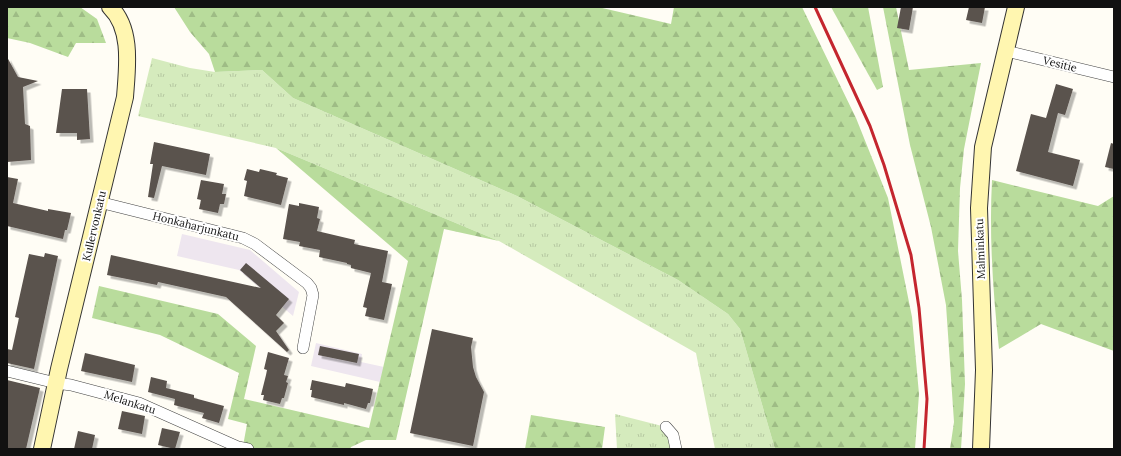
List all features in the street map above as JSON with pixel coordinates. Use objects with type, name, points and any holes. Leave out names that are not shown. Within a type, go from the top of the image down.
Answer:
[{"type":"main road","name":"Malminkatu","points":[[981,449],[984,370],[979,208],[983,147],[1016,7]]},
{"type":"main road","name":"Kullervonkatu","points":[[42,449],[56,383],[125,97],[127,42],[115,8]]},
{"type":"street","name":"Vesitie","points":[[1006,51],[1114,77]]},
{"type":"street","name":"Honkaharjunkatu","points":[[99,202],[243,238],[255,244],[307,283],[311,288],[313,295],[303,348]]},
{"type":"street","name":"Melankatu","points":[[7,371],[56,383],[71,385],[139,403],[238,447],[248,449]]},
{"type":"street","points":[[666,427],[673,435],[676,449]]},
{"type":"shaded area","points":[[182,234],[250,250],[299,292],[293,316],[239,270],[177,256]]},
{"type":"shaded area","points":[[316,343],[362,354],[361,362],[384,367],[380,382],[311,366]]},
{"type":"green space","points":[[7,7],[80,7],[97,19],[106,43],[76,43],[68,57],[30,43],[7,38]]},
{"type":"green space","points":[[174,7],[598,7],[671,24],[674,7],[802,7],[856,118],[888,198],[912,317],[919,394],[915,449],[775,449],[740,329],[728,314],[678,280],[517,196],[293,98],[262,70],[215,72],[209,54],[190,32]]},
{"type":"green space","points":[[831,7],[868,7],[883,87],[877,90]]},
{"type":"green space","points":[[883,7],[896,7],[909,70],[981,63],[964,149],[960,188],[958,251],[962,300],[965,384],[961,449],[950,449],[954,422],[946,305],[931,227],[910,145]]},
{"type":"green space","points":[[152,58],[190,68],[215,72],[262,70],[293,98],[517,196],[678,280],[728,314],[740,329],[775,449],[715,449],[696,353],[499,241],[276,148],[138,116]]},
{"type":"green space","points":[[276,148],[499,241],[444,229],[396,440],[366,440],[351,447],[350,449],[258,449],[243,446],[247,424],[228,419],[239,373],[160,335],[92,318],[99,286],[218,314],[256,346],[244,399],[369,428],[408,261]]},
{"type":"green space","points":[[992,180],[1098,206],[1114,196],[1114,351],[1041,324],[999,349],[992,264]]},
{"type":"green space","points":[[615,414],[666,427],[676,449],[617,449]]},
{"type":"green space","points":[[531,415],[605,427],[602,449],[525,449]]},
{"type":"building","points":[[901,7],[913,7],[909,30],[897,28]]},
{"type":"building","points":[[969,7],[985,7],[982,23],[966,20]]},
{"type":"building","points":[[7,57],[18,77],[38,81],[23,87],[25,124],[30,126],[31,160],[7,162]]},
{"type":"building","points":[[1056,84],[1073,89],[1065,115],[1058,113],[1048,152],[1080,160],[1073,186],[1016,171],[1031,114],[1046,118]]},
{"type":"building","points":[[62,89],[87,89],[90,139],[77,140],[77,133],[56,133]]},
{"type":"building","points":[[154,142],[210,154],[206,175],[162,166],[154,198],[148,197],[153,164],[150,164]]},
{"type":"building","points":[[1111,143],[1114,144],[1114,169],[1105,167]]},
{"type":"building","points":[[247,169],[259,172],[260,169],[277,173],[276,175],[288,178],[281,205],[244,196],[247,181],[244,180]]},
{"type":"building","points":[[7,177],[18,179],[13,203],[48,211],[48,209],[71,213],[63,239],[7,226]]},
{"type":"building","points":[[201,180],[224,184],[222,194],[226,194],[224,204],[220,204],[218,213],[199,209],[201,200],[197,199]]},
{"type":"building","points":[[299,203],[319,207],[317,218],[320,219],[317,231],[355,240],[354,244],[388,251],[382,282],[392,284],[384,320],[365,316],[367,308],[363,307],[371,273],[351,268],[351,265],[347,263],[319,257],[320,250],[299,246],[300,242],[283,239],[289,204],[299,206]]},
{"type":"building","points":[[45,253],[58,256],[34,369],[7,363],[7,349],[12,350],[19,318],[15,317],[29,254],[44,257]]},
{"type":"building","points":[[111,255],[261,288],[240,270],[246,263],[289,299],[276,315],[284,323],[276,331],[289,350],[287,352],[226,297],[158,282],[157,285],[107,275]]},
{"type":"building","points":[[432,329],[473,338],[471,347],[473,367],[476,377],[484,392],[473,446],[410,433]]},
{"type":"building","points":[[320,346],[359,354],[357,363],[318,355]]},
{"type":"building","points":[[268,352],[289,358],[284,375],[288,376],[286,382],[288,383],[284,398],[282,398],[280,404],[263,400],[264,395],[261,395],[267,370],[264,369]]},
{"type":"building","points":[[85,353],[135,365],[132,382],[81,371]]},
{"type":"building","points":[[151,377],[167,381],[166,388],[194,395],[194,398],[224,406],[219,423],[202,418],[204,413],[174,405],[175,399],[148,392]]},
{"type":"building","points":[[7,380],[40,388],[26,449],[7,449]]},
{"type":"building","points":[[312,380],[345,387],[346,383],[373,389],[370,403],[368,403],[366,409],[311,397],[312,390],[310,390]]},
{"type":"building","points":[[122,411],[145,416],[142,434],[118,429]]},
{"type":"building","points":[[162,428],[180,432],[175,449],[158,445]]},
{"type":"building","points":[[78,431],[95,435],[92,449],[74,449]]},
{"type":"railway","points":[[815,7],[870,126],[884,165],[911,255],[919,308],[927,399],[924,449]]}]
